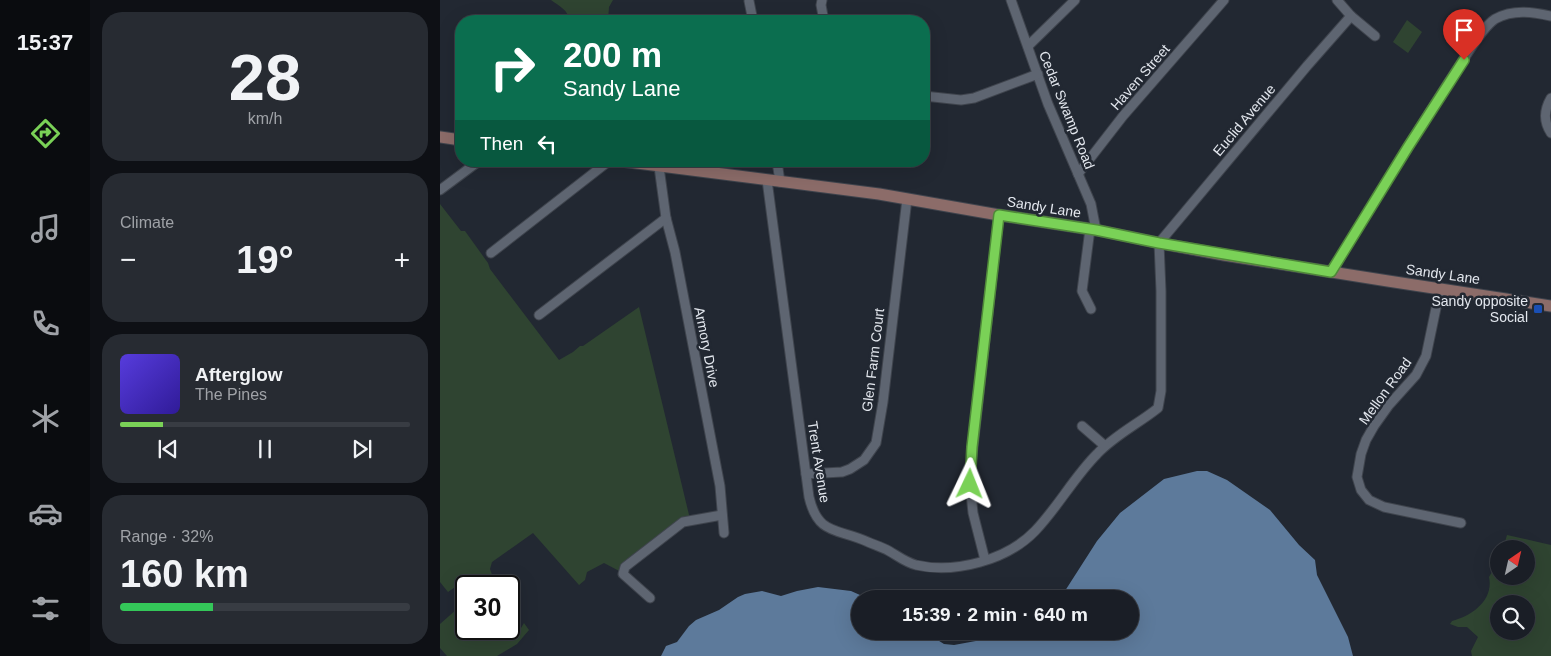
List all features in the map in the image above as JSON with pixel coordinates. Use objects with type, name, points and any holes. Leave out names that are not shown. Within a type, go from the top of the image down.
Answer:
[{"type":"main road","points":[[440,137],[455,139]]},
{"type":"main road","name":"Sandy Lane","points":[[659,167],[879,194],[1093,229],[1159,243],[1331,272],[1551,306]]},
{"type":"street","points":[[749,0],[752,15]]},
{"type":"street","points":[[822,0],[823,15]]},
{"type":"street","name":"Cedar Swamp Road","points":[[1011,0],[1048,104],[1091,204],[1093,229],[1082,291],[1091,308]]},
{"type":"street","points":[[1028,46],[1075,0]]},
{"type":"street","name":"Haven Street","points":[[1078,174],[1123,116],[1224,0]]},
{"type":"street","points":[[1337,0],[1351,16],[1375,36]]},
{"type":"street","points":[[1331,272],[1435,103],[1481,35],[1494,20],[1509,14],[1523,12],[1551,16]]},
{"type":"street","name":"Euclid Avenue","points":[[1159,243],[1351,16]]},
{"type":"street","points":[[930,97],[962,100],[974,98],[1038,74]]},
{"type":"street","points":[[1551,98],[1545,111],[1545,118],[1546,125],[1551,133]]},
{"type":"street","points":[[440,190],[471,167]]},
{"type":"street","points":[[491,254],[602,167]]},
{"type":"street","name":"Armory Drive","points":[[659,167],[666,218],[675,252],[720,486],[724,533]]},
{"type":"street","points":[[778,167],[780,182]]},
{"type":"street","name":"Trent Avenue","points":[[767,180],[809,497],[813,513],[819,522],[826,527],[853,535],[889,551],[906,562],[931,568],[958,567],[998,556],[1015,547],[1036,531],[1083,470],[1105,446],[1158,408],[1161,391],[1159,243]]},
{"type":"street","name":"Glen Farm Court","points":[[806,474],[842,472],[850,469],[864,460],[876,443],[883,402],[907,199]]},
{"type":"street","points":[[985,560],[973,513],[970,484],[999,215]]},
{"type":"street","points":[[539,315],[666,218]]},
{"type":"street","name":"Mellon Road","points":[[1440,289],[1426,356],[1416,375],[1389,405],[1366,440],[1361,454],[1357,477],[1361,490],[1369,500],[1384,507],[1461,523]]},
{"type":"street","points":[[1082,426],[1105,446]]},
{"type":"street","points":[[650,598],[623,574],[625,567],[683,522],[722,515]]},
{"type":"green space","points":[[551,0],[613,0],[609,7],[608,15],[568,15],[560,6]]},
{"type":"green space","points":[[1407,20],[1422,32],[1408,53],[1393,42]]},
{"type":"green space","points":[[440,204],[461,231],[465,231],[488,263],[490,269],[559,360],[580,346],[583,346],[639,307],[690,519],[623,573],[604,563],[587,572],[585,580],[579,585],[533,533],[492,562],[490,569],[492,575],[455,575],[455,587],[448,592],[440,582]]},
{"type":"green space","points":[[1507,535],[1529,540],[1506,540]]},
{"type":"green space","points":[[1535,541],[1551,545],[1551,656],[1472,656],[1471,651],[1478,637],[1467,627],[1458,627],[1450,624],[1452,621],[1474,611],[1485,600],[1490,585],[1535,585]]},
{"type":"green space","points":[[455,611],[455,640],[520,640],[520,626],[521,628],[524,623],[529,630],[517,644],[497,656],[447,656],[440,648],[440,624]]},
{"type":"water","points":[[1197,471],[1207,471],[1227,480],[1270,510],[1299,545],[1315,560],[1317,575],[1348,637],[1353,656],[661,656],[666,646],[677,642],[696,620],[719,610],[738,597],[762,591],[781,596],[818,587],[851,591],[851,640],[938,640],[944,644],[954,645],[981,640],[1139,640],[1139,590],[1066,590],[1097,541],[1120,513],[1164,479]]},
{"type":"place","name":"Sandy opposite Social","points":[[1538,309]]},
{"type":"route","points":[[970,484],[972,447],[999,215],[1096,230],[1224,255],[1331,272],[1435,103],[1464,60]]}]
